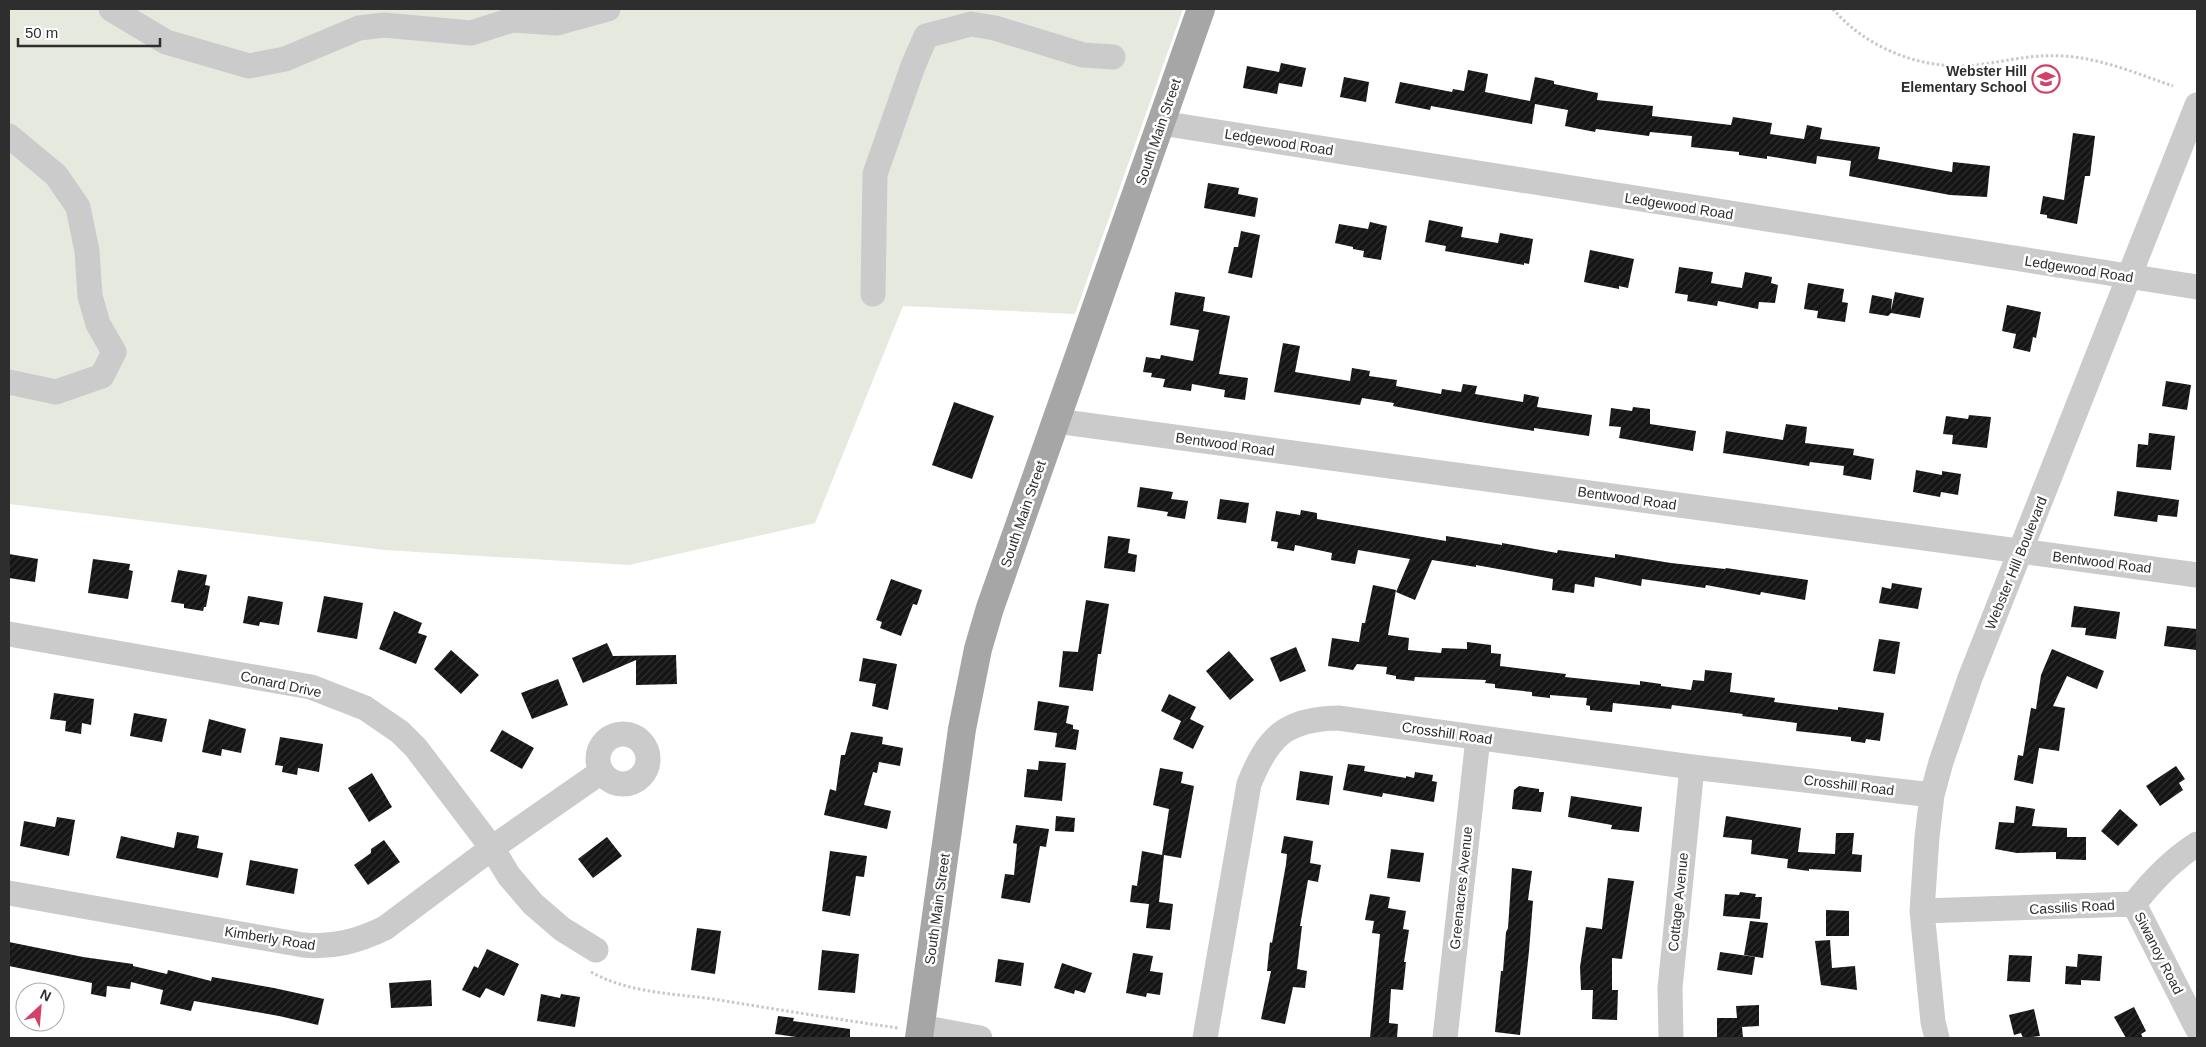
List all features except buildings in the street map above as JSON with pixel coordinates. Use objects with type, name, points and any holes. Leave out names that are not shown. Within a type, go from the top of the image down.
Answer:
[{"type":"main road","name":"South Main Street","points":[[913,1031],[962,729],[978,649],[990,608],[1201,9]]},
{"type":"street","points":[[111,9],[166,42],[249,66],[286,59],[359,28],[384,25],[471,33],[512,20],[558,23],[608,9]]},
{"type":"street","points":[[873,294],[875,174],[913,66],[926,36],[971,24],[995,28],[1083,55],[1113,56]]},
{"type":"street","name":"Webster Hill Boulevard","points":[[1937,1038],[1933,1022],[1922,911],[1925,856],[1932,796],[1941,762],[1970,678],[2197,105]]},
{"type":"street","name":"Ledgewood Road","points":[[1161,123],[2197,287]]},
{"type":"street","points":[[9,136],[56,175],[78,207],[87,251],[90,296],[98,324],[114,352],[102,376],[56,392],[9,382]]},
{"type":"street","name":"Bentwood Road","points":[[1056,421],[2197,575]]},
{"type":"street","name":"Conard Drive","points":[[9,634],[311,687],[365,708],[400,732],[416,748],[492,848],[509,876],[533,904],[562,929],[590,959]]},
{"type":"street","name":"Crosshill Road","points":[[1205,1038],[1249,784],[1266,747],[1278,735],[1291,727],[1322,718],[1338,718],[1692,767],[1932,796]]},
{"type":"street","name":"Greenacres Avenue","points":[[1445,1038],[1478,738]]},
{"type":"street","name":"Cottage Avenue","points":[[1671,1038],[1670,988],[1692,767]]},
{"type":"street","name":"Kimberly Road","points":[[9,893],[303,946],[335,946],[369,936],[385,928],[492,848],[602,772]]},
{"type":"street","name":"Cassilis Road","points":[[1922,911],[2007,910],[2134,904],[2158,875],[2178,856],[2197,844]]},
{"type":"street","name":"Siwanoy Road","points":[[2134,904],[2197,1028]]},
{"type":"street","points":[[913,1031],[980,1038]]},
{"type":"path","points":[[1833,9],[1845,22],[1872,43],[1914,59],[1964,66],[2029,55],[2064,56],[2109,65],[2173,86]]},
{"type":"path","points":[[590,959],[606,981],[643,992],[695,997],[913,1031]]},
{"type":"shaded area","points":[[9,9],[1183,9],[1075,314],[903,306],[815,523],[629,565],[385,550],[9,504]]},
{"type":"place","name":"Webster Hill Elementary School","points":[[2046,79]]}]
